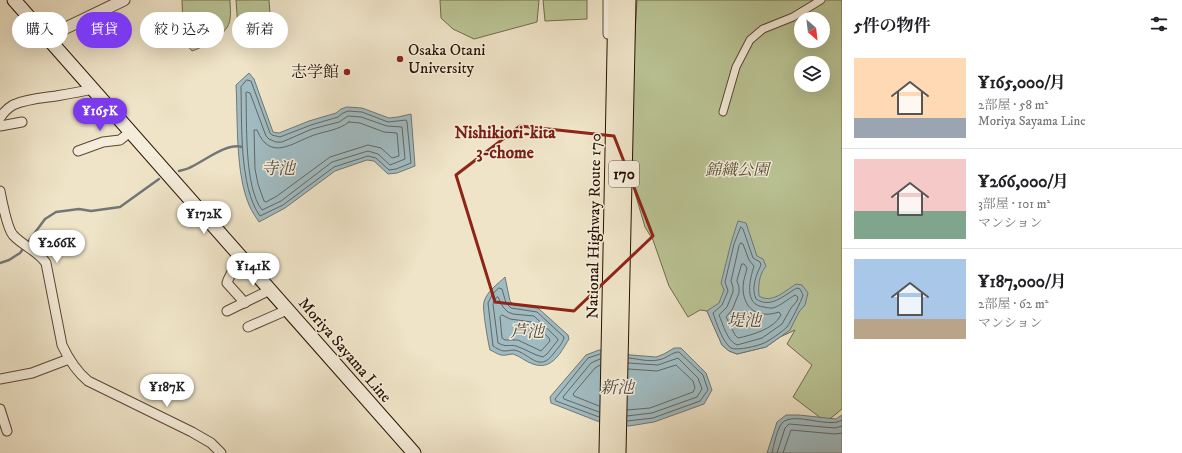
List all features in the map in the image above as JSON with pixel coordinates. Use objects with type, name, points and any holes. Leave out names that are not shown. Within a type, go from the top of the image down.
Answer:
[{"type":"highway","name":"National Highway Route 170","points":[[607,453],[613,429],[615,346],[616,0]]},
{"type":"highway","name":"National Highway Route 170","points":[[617,34],[628,0]]},
{"type":"highway","name":"National Highway Route 170","points":[[613,429],[618,453]]},
{"type":"main road","name":"Moriya Sayama Line","points":[[14,0],[25,12]]},
{"type":"main road","name":"Moriya Sayama Line","points":[[57,48],[414,453]]},
{"type":"street","points":[[68,26],[109,4],[124,0]]},
{"type":"street","points":[[608,0],[617,34]]},
{"type":"street","points":[[723,112],[736,67],[750,40],[763,29],[793,17],[821,0]]},
{"type":"street","points":[[0,118],[12,106],[20,102],[92,89]]},
{"type":"street","points":[[0,126],[22,122]]},
{"type":"street","points":[[78,151],[103,142],[120,140],[130,132]]},
{"type":"street","points":[[0,191],[8,228],[13,235],[42,258],[46,263],[62,345],[69,359],[79,373],[88,381],[192,432],[211,443],[221,453]]},
{"type":"street","points":[[240,256],[227,283],[245,303]]},
{"type":"street","points":[[227,311],[270,290]]},
{"type":"street","points":[[248,327],[287,310]]},
{"type":"street","points":[[0,379],[32,373],[69,359]]},
{"type":"street","points":[[0,409],[7,431]]},
{"type":"highlighted area","points":[[520,126],[614,136],[653,236],[574,311],[495,302],[456,175]]},
{"type":"green space","points":[[182,0],[230,0],[229,25],[224,31],[224,12],[182,12]]},
{"type":"green space","points":[[236,0],[269,0],[270,12],[237,12]]},
{"type":"green space","points":[[440,0],[539,0],[537,22],[474,39],[453,29],[441,18]]},
{"type":"green space","points":[[543,0],[587,0],[587,19],[545,21]]},
{"type":"green space","name":"錦織公園","points":[[637,0],[842,0],[842,409],[826,422],[793,397],[812,365],[787,344],[795,330],[780,337],[766,347],[737,354],[729,351],[722,345],[707,311],[700,310],[688,317],[669,286],[653,240],[645,227],[635,193],[630,167],[631,103]]},
{"type":"green space","points":[[189,48],[199,48],[192,51]]},
{"type":"water","name":"寺池","points":[[249,73],[254,79],[273,132],[279,133],[309,121],[336,113],[347,107],[362,108],[389,118],[411,114],[415,166],[397,173],[388,174],[374,161],[367,160],[335,171],[285,208],[259,222],[251,209],[245,194],[238,147],[236,85]]},
{"type":"water","name":"堤池","points":[[738,221],[746,223],[757,256],[763,259],[766,266],[760,280],[759,296],[764,298],[774,298],[796,284],[802,285],[808,293],[805,305],[799,312],[790,330],[766,347],[737,354],[729,351],[722,345],[707,311],[719,303],[724,290],[721,283]]},
{"type":"water","name":"芦池","points":[[505,277],[510,301],[514,305],[538,308],[568,335],[569,339],[563,349],[551,363],[540,365],[530,363],[513,354],[501,355],[490,350],[484,318],[484,302],[490,291]]},
{"type":"water","name":"新池","points":[[674,348],[681,348],[706,373],[712,390],[704,404],[654,422],[629,426],[597,421],[551,403],[550,397],[586,355],[599,350],[656,357]]},
{"type":"water","points":[[786,415],[836,419],[842,415],[842,453],[767,453],[777,422]]},
{"type":"waterway","points":[[179,171],[190,168],[230,147],[242,147]]},
{"type":"waterway","points":[[0,263],[9,260],[20,253],[45,219],[56,212],[79,209],[91,211],[120,207],[159,179]]},
{"type":"place","name":"Osaka Otani University","points":[[400,59]]},
{"type":"place","name":"志学館","points":[[347,72]]},
{"type":"district","name":"Nishikiori-kita 3-chome","points":[[505,143]]}]
